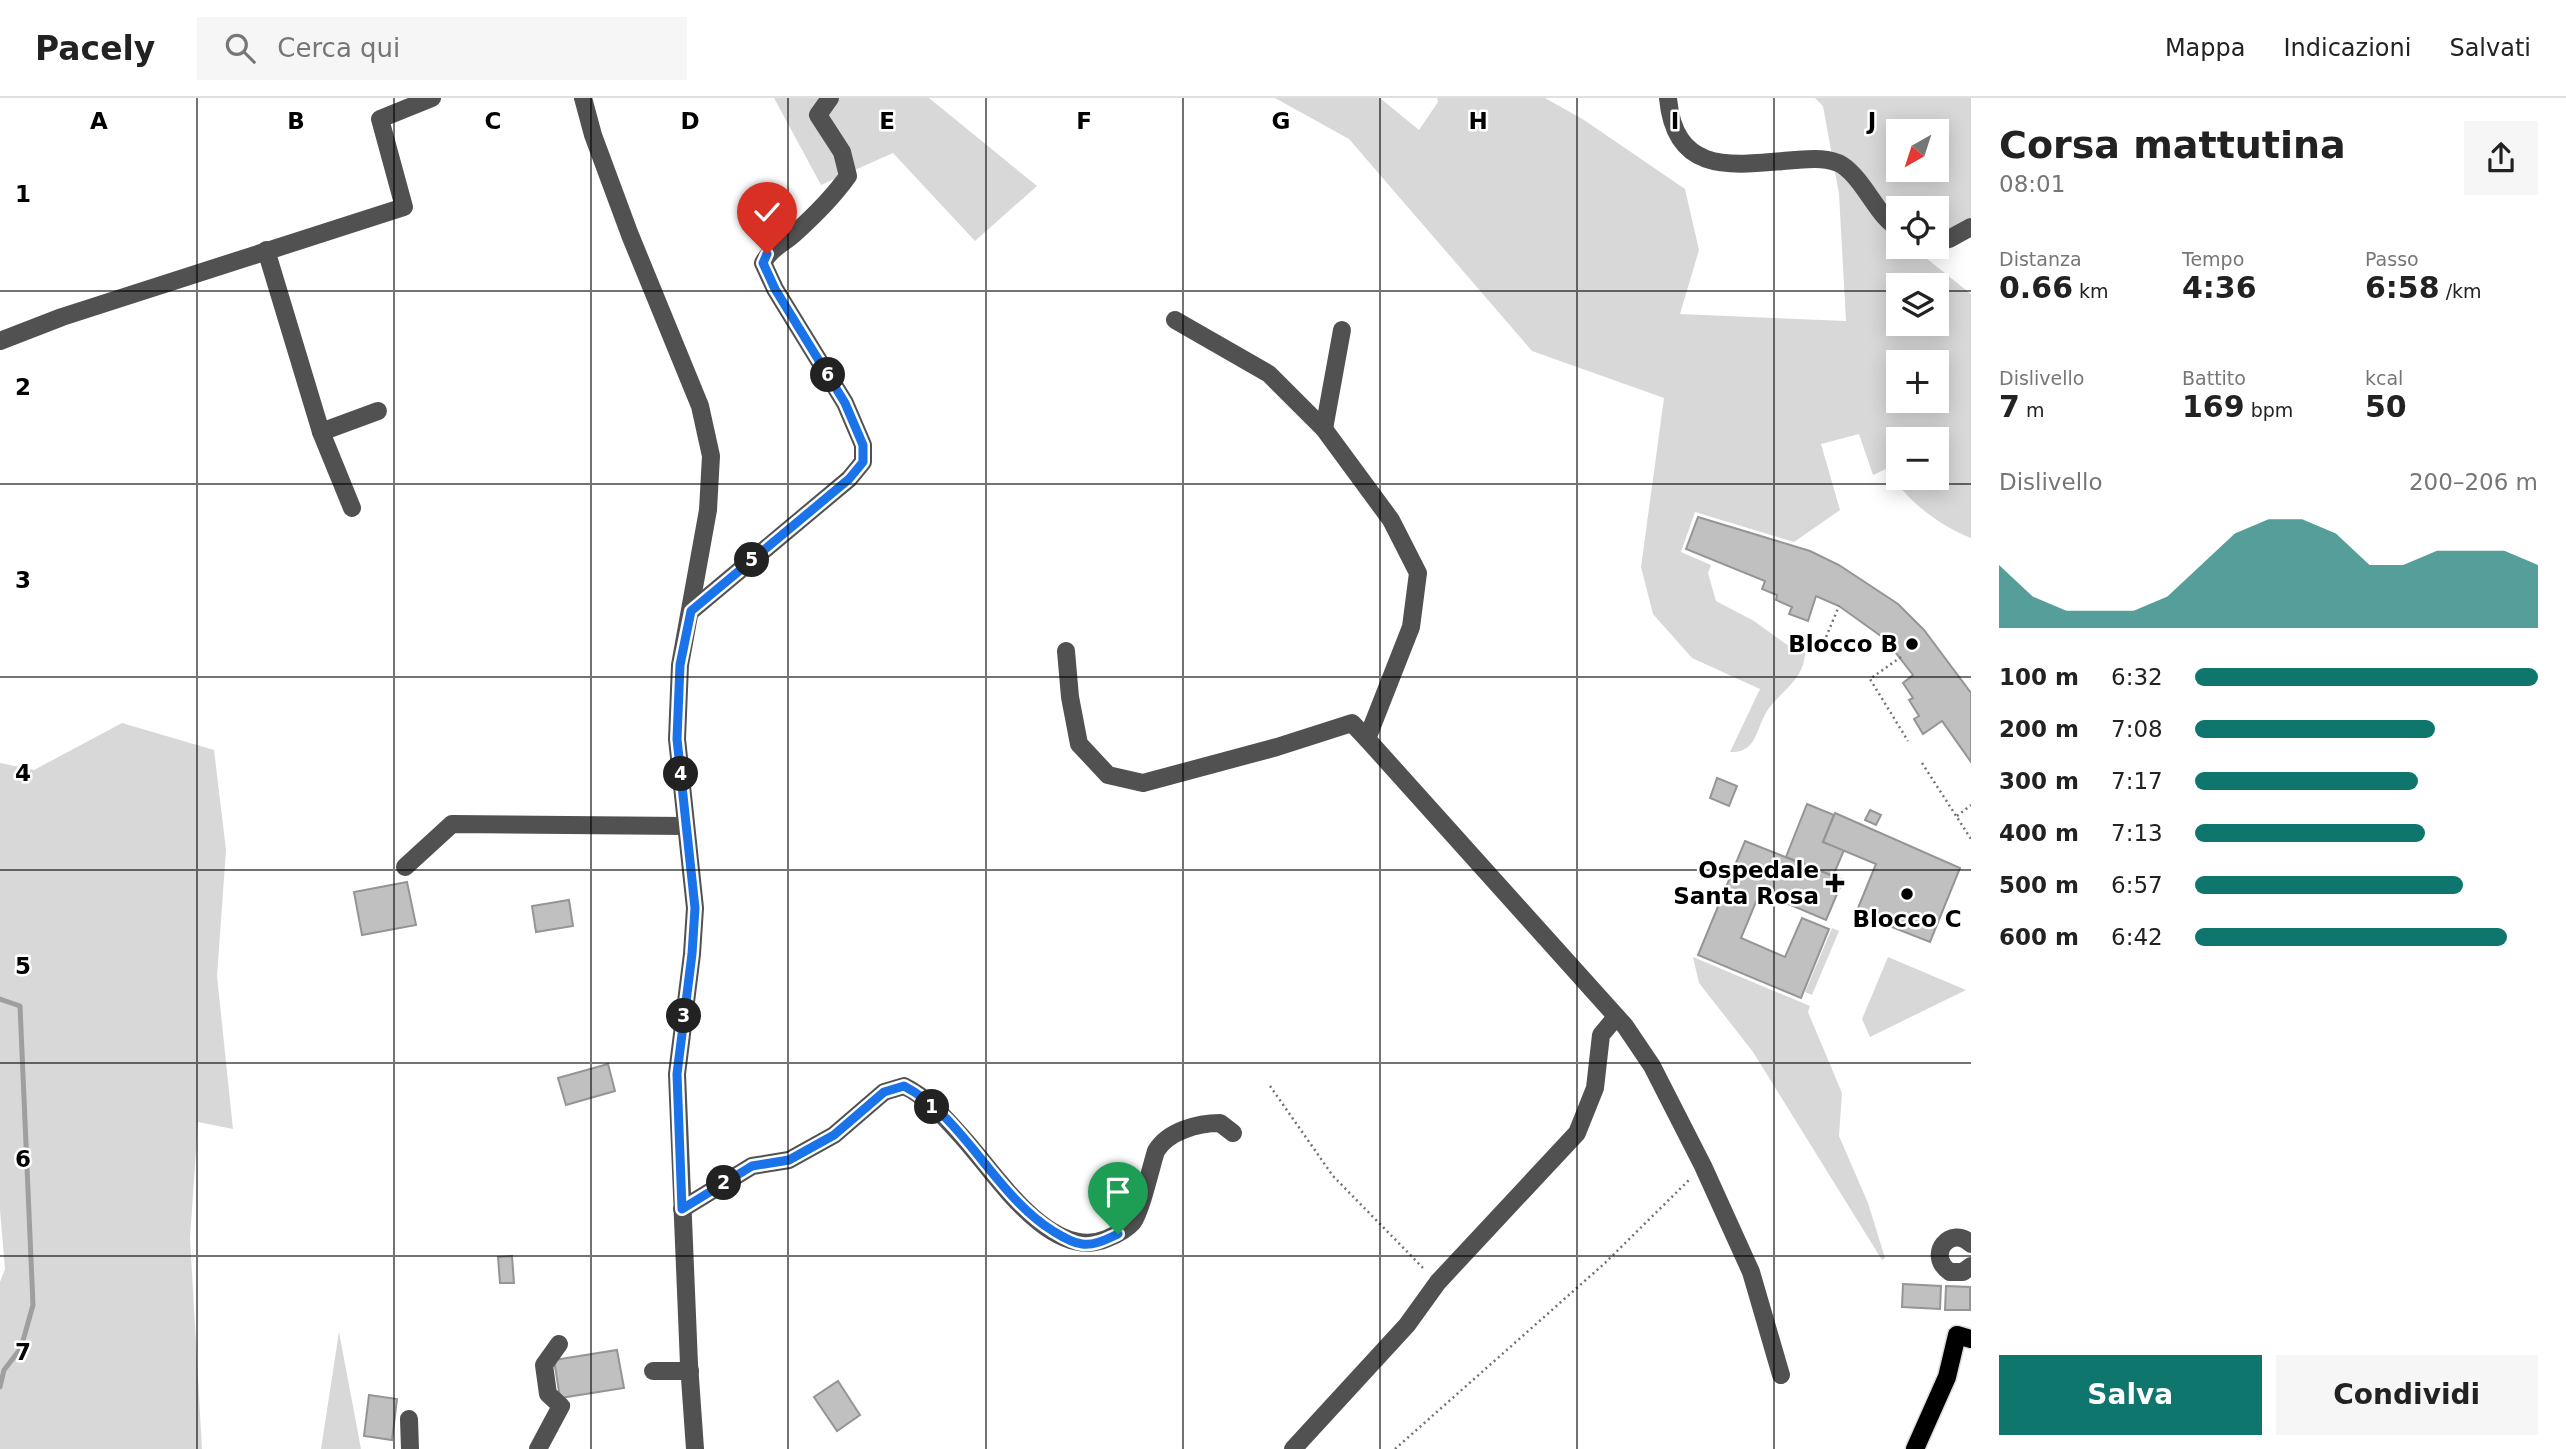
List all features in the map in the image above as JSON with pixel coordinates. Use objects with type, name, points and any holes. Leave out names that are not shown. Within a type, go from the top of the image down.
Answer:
[{"type":"main road","points":[[1915,1449],[1964,1337]]},
{"type":"street","points":[[0,341],[49,321],[404,207],[380,119],[432,98]]},
{"type":"street","points":[[583,98],[593,135],[630,235],[700,406],[711,456],[708,510],[680,665],[677,739],[695,908],[677,1074],[695,1449]]},
{"type":"street","points":[[691,611],[849,479],[863,462],[863,445],[845,403],[775,289],[763,263],[767,254],[802,226],[836,193],[848,176],[842,152],[818,115],[830,98]]},
{"type":"street","points":[[1668,98],[1670,118],[1676,134],[1686,148],[1701,158],[1720,163],[1819,159],[1840,164],[1862,183],[1886,217]]},
{"type":"street","points":[[1949,239],[1971,227]]},
{"type":"street","points":[[266,250],[321,432],[352,508]]},
{"type":"street","points":[[1175,320],[1269,374],[1324,429],[1391,520],[1418,573],[1411,627],[1367,738]]},
{"type":"street","points":[[1324,429],[1342,330]]},
{"type":"street","points":[[321,432],[378,411]]},
{"type":"street","points":[[1066,651],[1070,697],[1079,744],[1108,775],[1143,783],[1277,747],[1352,723],[1367,738],[1616,1017],[1652,1066],[1703,1166],[1751,1272],[1781,1375]]},
{"type":"street","points":[[405,867],[452,824],[686,826]]},
{"type":"street","points":[[1293,1449],[1407,1325],[1438,1282],[1577,1133],[1595,1088],[1601,1035],[1616,1017]]},
{"type":"street","points":[[682,1209],[752,1166],[789,1160],[834,1135],[884,1092],[904,1086],[917,1093],[963,1137],[1016,1201],[1039,1222],[1065,1238],[1083,1244],[1100,1242],[1118,1234],[1134,1220],[1156,1151],[1163,1141],[1202,1123],[1220,1123],[1233,1133]]},
{"type":"street","points":[[1971,1244],[1962,1238],[1952,1238],[1943,1244],[1939,1256],[1944,1268],[1950,1272],[1963,1272],[1971,1266]]},
{"type":"street","points":[[538,1449],[561,1406],[548,1394],[544,1365],[559,1344]]},
{"type":"street","points":[[653,1371],[690,1371]]},
{"type":"street","points":[[409,1419],[410,1449]]},
{"type":"path","points":[[1824,642],[1839,606]]},
{"type":"path","points":[[1901,657],[1870,679],[1908,741]]},
{"type":"path","points":[[1922,762],[1971,839]]},
{"type":"path","points":[[1956,816],[1971,805]]},
{"type":"path","points":[[1270,1086],[1333,1176],[1438,1282]]},
{"type":"path","points":[[1395,1449],[1605,1264],[1703,1166]]},
{"type":"shaded area","points":[[774,98],[929,98],[1037,186],[975,241],[893,153],[821,185]]},
{"type":"shaded area","points":[[1275,98],[1380,98],[1419,130],[1438,102],[1437,98],[1545,98],[1584,120],[1685,189],[1699,250],[1680,314],[1846,321],[1839,194],[1823,106],[1815,98],[1971,98],[1971,217],[1949,233],[1949,196],[1886,196],[1886,259],[1927,259],[1945,273],[1886,273],[1886,336],[1949,336],[1949,276],[1971,294],[1971,538],[1934,518],[1902,490],[1949,490],[1949,427],[1886,427],[1886,469],[1873,475],[1859,434],[1821,444],[1840,510],[1794,542],[1695,512],[1681,552],[1711,565],[1708,573],[1716,601],[1754,621],[1793,649],[1799,643],[1805,649],[1799,674],[1765,714],[1756,736],[1747,748],[1730,752],[1760,689],[1692,658],[1653,614],[1641,567],[1664,398],[1532,351],[1349,139]]},
{"type":"shaded area","points":[[122,723],[214,750],[226,850],[217,976],[233,1129],[198,1122],[190,1238],[202,1449],[0,1449],[0,1282],[5,1269],[0,1210],[0,763],[34,770]]},
{"type":"shaded area","points":[[1832,928],[1839,931],[1812,995],[1805,992]]},
{"type":"shaded area","points":[[1693,957],[1810,1006],[1808,1012],[1842,1093],[1839,1136],[1868,1203],[1885,1258],[1882,1260],[1753,1052],[1699,983]]},
{"type":"shaded area","points":[[1888,957],[1966,990],[1870,1037],[1862,1019]]},
{"type":"shaded area","points":[[339,1332],[361,1449],[321,1449]]},
{"type":"building","name":"Blocco B","points":[[1698,517],[1810,551],[1839,565],[1898,604],[1924,630],[1971,693],[1971,762],[1942,721],[1923,734],[1914,719],[1919,716],[1909,700],[1913,698],[1903,683],[1913,675],[1885,639],[1839,606],[1816,596],[1808,621],[1789,614],[1792,607],[1776,600],[1777,595],[1762,589],[1765,581],[1686,549]]},
{"type":"building","points":[[1717,778],[1737,786],[1729,806],[1710,798]]},
{"type":"building","points":[[1807,804],[1834,815],[1823,842],[1844,850],[1833,876],[1786,857]]},
{"type":"building","points":[[1870,810],[1881,815],[1876,825],[1865,820]]},
{"type":"building","name":"Blocco C","points":[[1835,813],[1960,868],[1930,942],[1856,913],[1876,864],[1823,842]]},
{"type":"building","points":[[1745,841],[1843,880],[1826,920],[1760,892],[1741,938],[1785,957],[1802,918],[1829,929],[1801,998],[1698,955]]},
{"type":"building","points":[[407,882],[416,925],[362,935],[354,892]]},
{"type":"building","points":[[569,900],[573,926],[536,932],[532,906]]},
{"type":"building","points":[[608,1064],[615,1091],[566,1105],[558,1078]]},
{"type":"building","points":[[512,1256],[514,1283],[500,1283],[498,1257]]},
{"type":"building","points":[[1903,1284],[1941,1286],[1940,1309],[1902,1307]]},
{"type":"building","points":[[1946,1286],[1970,1287],[1970,1310],[1945,1310]]},
{"type":"building","points":[[617,1350],[624,1388],[560,1398],[554,1360]]},
{"type":"building","points":[[838,1381],[860,1415],[837,1431],[814,1397]]},
{"type":"building","points":[[369,1395],[397,1399],[392,1440],[364,1436]]},
{"type":"waterway","points":[[0,999],[20,1006],[33,1305],[21,1348],[4,1370],[0,1387]]},
{"type":"place","name":"Blocco B","points":[[1912,644]]},
{"type":"place","name":"Ospedale Santa Rosa","points":[[1835,883]]},
{"type":"place","name":"Blocco C","points":[[1907,894]]},
{"type":"route","points":[[767,254],[763,263],[775,289],[845,403],[863,445],[863,462],[849,479],[691,611],[680,665],[677,739],[695,908],[677,1074],[682,1209],[752,1166],[789,1160],[834,1135],[884,1092],[904,1086],[917,1093],[963,1137],[1016,1201],[1039,1222],[1065,1238],[1083,1244],[1100,1242],[1118,1234]]}]
